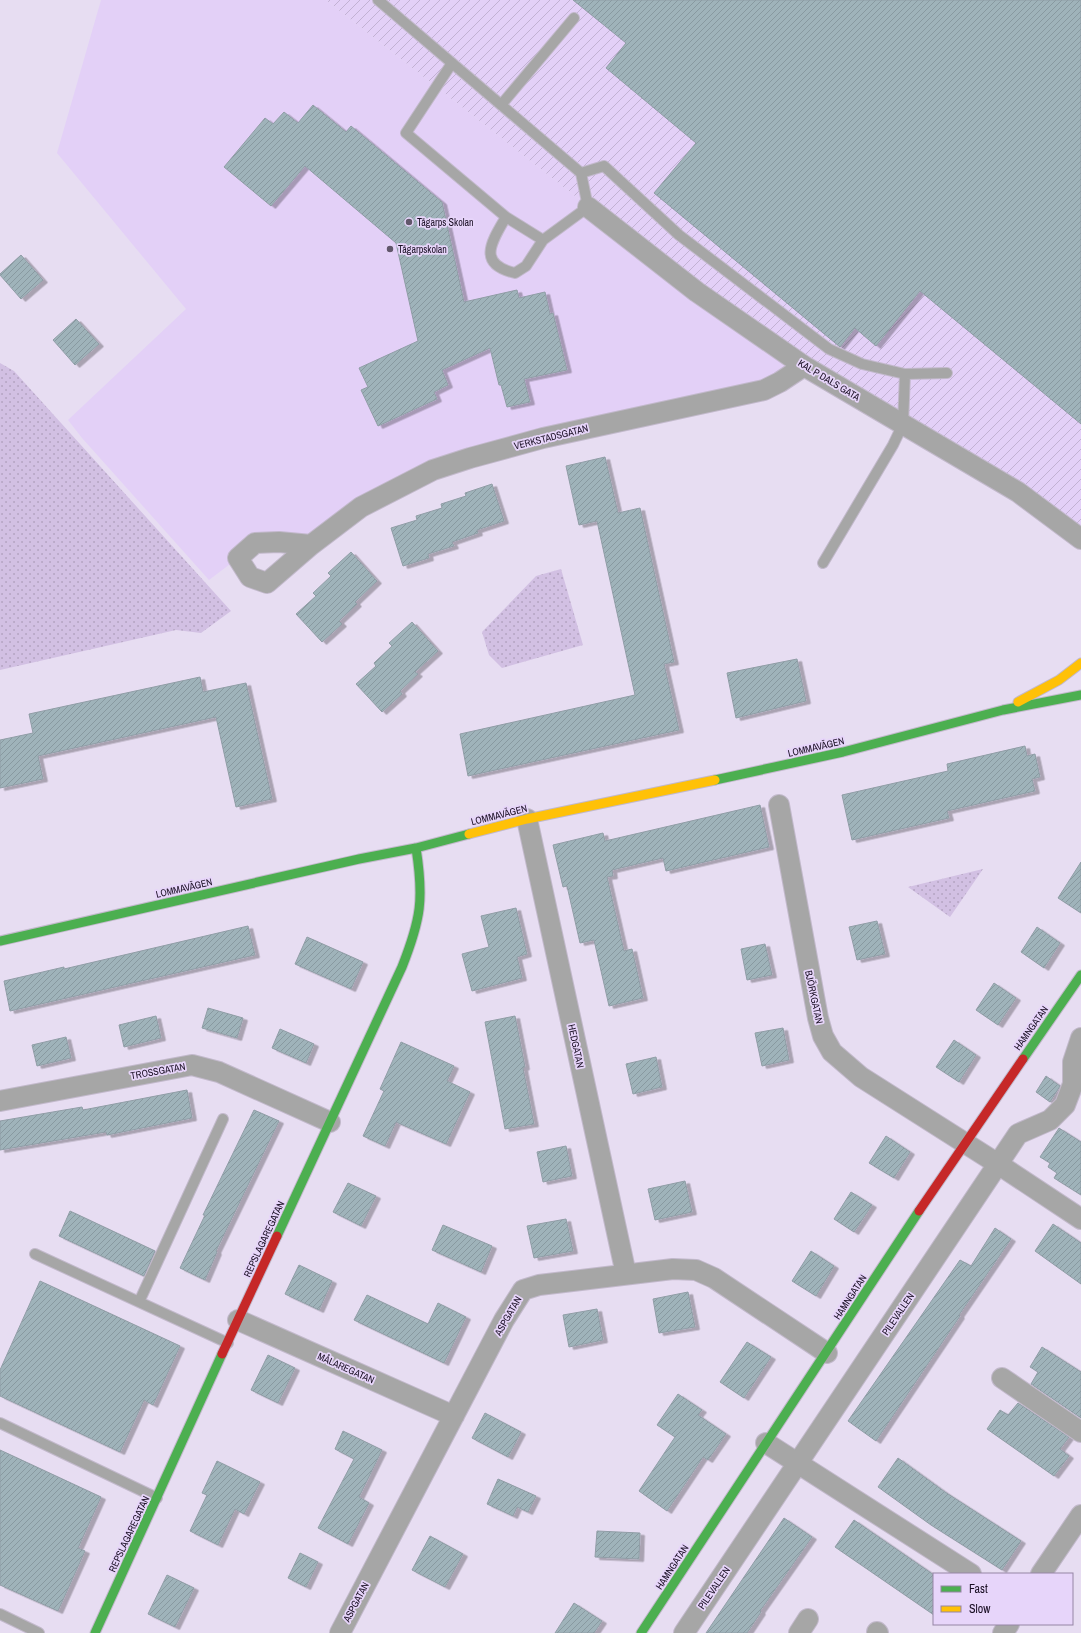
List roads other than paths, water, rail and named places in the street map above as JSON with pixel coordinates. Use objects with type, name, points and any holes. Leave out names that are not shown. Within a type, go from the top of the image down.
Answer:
[{"type":"street","name":"KAL P DALS GATA","points":[[588,207],[697,292],[804,366],[1018,492],[1081,538]]},
{"type":"street","name":"VERKSTADSGATAN","points":[[311,545],[361,508],[434,470],[470,458],[543,438],[701,402],[764,390],[780,382],[804,366]]},
{"type":"street","name":"LOMMAVÄGEN","points":[[1003,710],[1072,672],[1081,663]]},
{"type":"street","name":"LOMMAVÄGEN","points":[[0,941],[359,859],[416,848],[527,819],[843,752],[1003,710],[1081,695]]},
{"type":"street","name":"BJÖRKGATAN","points":[[779,805],[818,1018],[823,1036],[832,1052],[861,1076],[965,1142]]},
{"type":"street","name":"HEDGATAN","points":[[527,819],[626,1274]]},
{"type":"street","name":"REPSLAGAREGATAN","points":[[95,1633],[238,1320],[402,968],[414,938],[421,903],[420,872],[416,848]]},
{"type":"street","name":"HAMNGATAN","points":[[641,1633],[965,1142],[1081,975]]},
{"type":"street","name":"PILEVALLEN","points":[[684,1633],[1018,1134],[1050,1120],[1065,1105],[1073,1084],[1073,1062],[1081,1038]]},
{"type":"street","name":"TROSSGATAN","points":[[0,1101],[192,1065],[219,1072],[330,1122]]},
{"type":"street","points":[[965,1142],[1081,1219]]},
{"type":"street","name":"ASPGATAN","points":[[340,1633],[504,1320],[523,1290],[540,1285],[626,1274],[673,1269],[696,1270],[714,1278],[826,1353]]},
{"type":"street","name":"MÅLAREGATAN","points":[[238,1320],[454,1416]]},
{"type":"street","points":[[1002,1378],[1081,1432]]},
{"type":"street","points":[[766,1443],[969,1573]]},
{"type":"street","points":[[1042,1573],[1081,1515]]},
{"type":"lane","points":[[378,0],[581,172],[588,207],[543,240],[526,266],[515,273],[498,267],[492,262],[490,253],[493,239],[506,217]]},
{"type":"lane","points":[[501,105],[574,18]]},
{"type":"lane","points":[[452,63],[406,133],[506,217],[543,240]]},
{"type":"lane","points":[[581,172],[604,166],[679,235],[829,349],[862,364],[905,374],[947,373]]},
{"type":"lane","points":[[823,563],[893,445],[903,424],[905,374]]},
{"type":"lane","points":[[139,1302],[223,1119]]},
{"type":"lane","points":[[34,1254],[228,1343]]},
{"type":"lane","points":[[0,1423],[157,1498]]},
{"type":"lane","points":[[0,1614],[39,1633]]},
{"type":"place","name":"Tågarps Skolan","points":[[409,222]]},
{"type":"place","name":"Tågarpskolan","points":[[390,249]]}]
